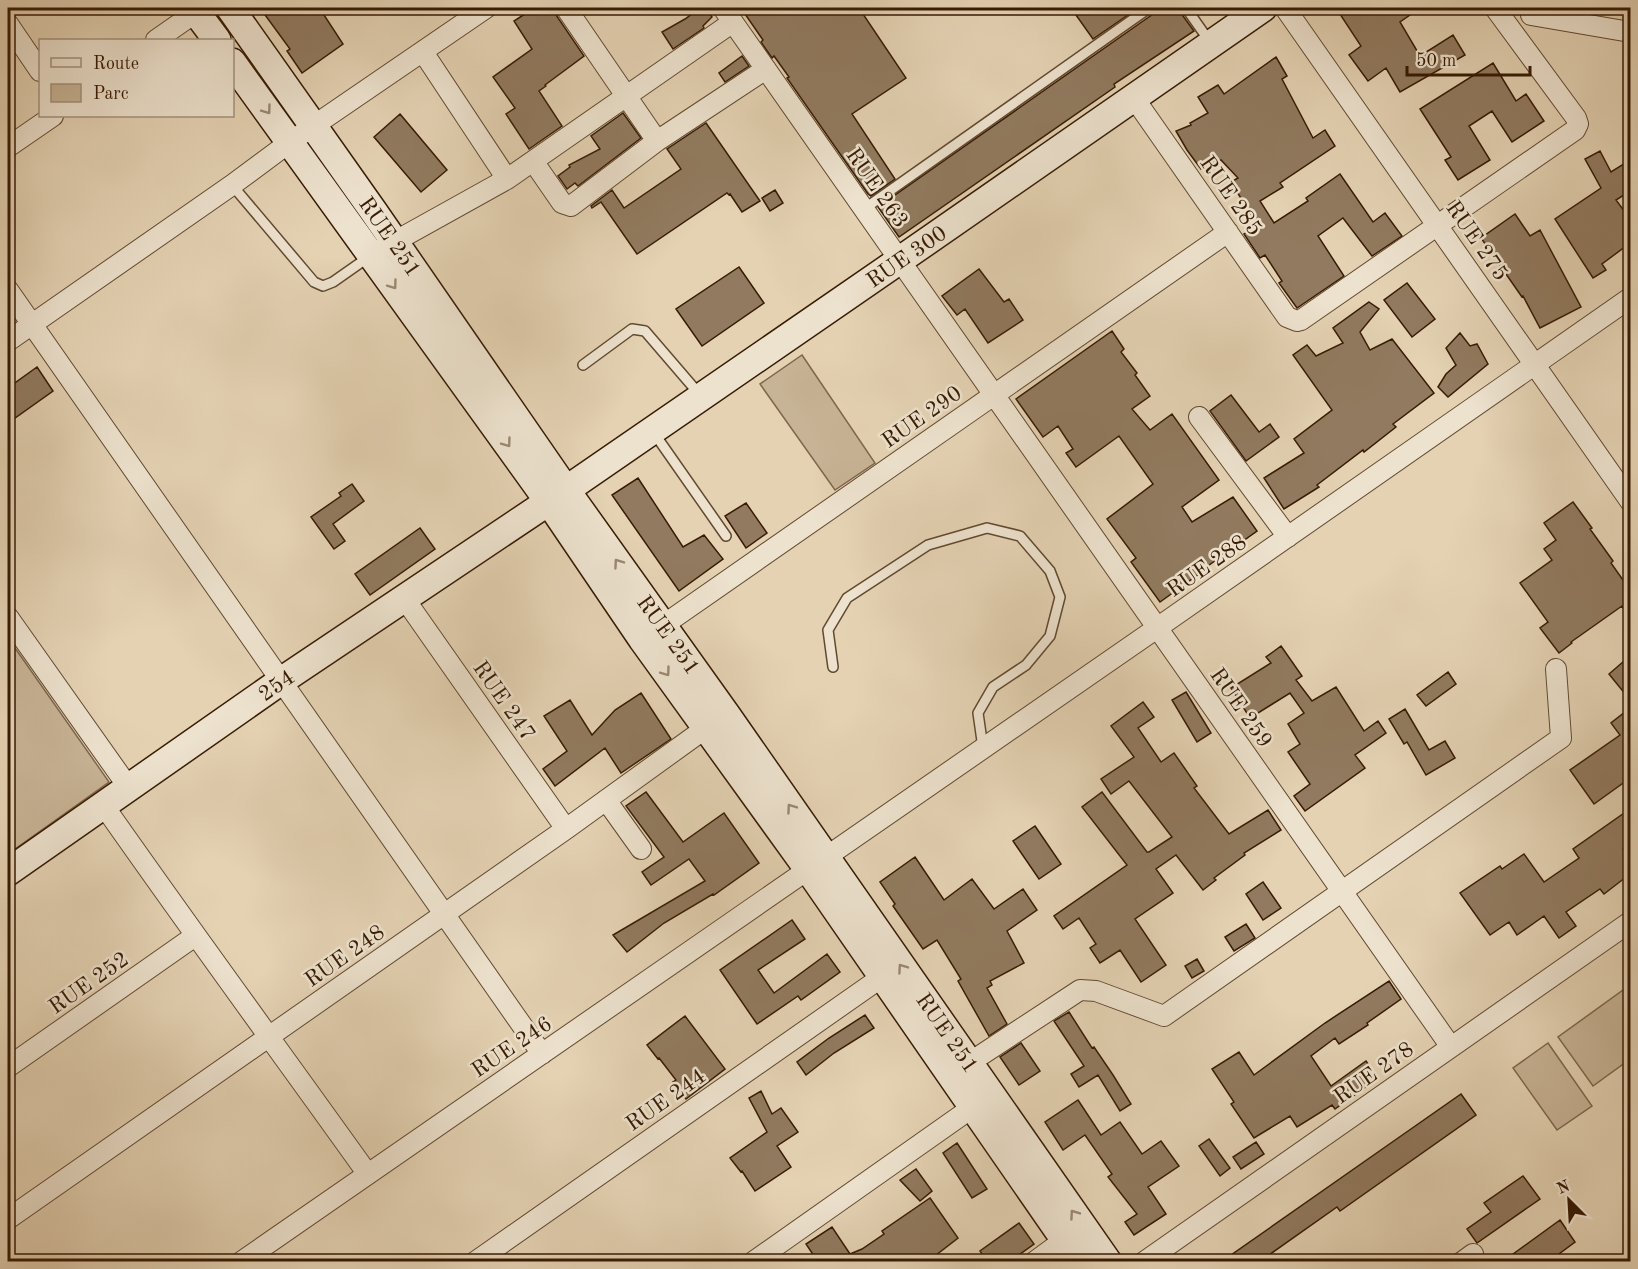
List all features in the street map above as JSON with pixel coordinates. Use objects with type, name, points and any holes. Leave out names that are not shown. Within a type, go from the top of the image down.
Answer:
[{"type":"main road","name":"RUE 251","points":[[230,8],[313,126],[383,249],[817,863],[969,1063],[1108,1262]]},
{"type":"main road","name":"RUE 300","points":[[557,496],[1263,8]]},
{"type":"main road","points":[[197,9],[216,39]]},
{"type":"main road","name":"RUE 251","points":[[234,65],[290,142],[383,249]]},
{"type":"main road","name":"254","points":[[8,872],[281,681],[557,496]]},
{"type":"main road","name":"RUE 251","points":[[817,863],[882,977],[1080,1262]]},
{"type":"street","points":[[8,341],[290,142],[486,8]]},
{"type":"street","points":[[566,8],[657,141]]},
{"type":"street","name":"RUE 275","points":[[1285,8],[1630,501]]},
{"type":"street","points":[[1438,225],[1575,129],[1578,124],[1576,118],[1495,8]]},
{"type":"street","points":[[157,39],[197,9]]},
{"type":"street","points":[[383,249],[507,179],[627,96],[726,11]]},
{"type":"street","name":"RUE 263","points":[[726,11],[994,395]]},
{"type":"street","points":[[1511,29],[1537,11],[1630,32]]},
{"type":"street","points":[[8,24],[39,70]]},
{"type":"street","points":[[423,52],[507,179]]},
{"type":"street","points":[[532,161],[562,203],[571,206],[657,141],[766,69]]},
{"type":"street","name":"RUE 285","points":[[1134,98],[1291,320],[1301,320],[1438,225]]},
{"type":"street","points":[[8,147],[52,117]]},
{"type":"street","name":"RUE 290","points":[[652,632],[1228,232]]},
{"type":"street","points":[[8,290],[542,1054]]},
{"type":"street","name":"RUE 288","points":[[817,863],[1630,298]]},
{"type":"street","name":"RUE 259","points":[[994,395],[1451,1047]]},
{"type":"street","points":[[1199,417],[1288,537]]},
{"type":"street","name":"RUE 247","points":[[404,598],[566,829]]},
{"type":"street","points":[[8,617],[129,788]]},
{"type":"street","points":[[969,1063],[1080,990],[1096,991],[1164,1016],[1562,738],[1556,669]]},
{"type":"street","name":"RUE 248","points":[[8,1218],[566,829],[716,721]]},
{"type":"street","points":[[606,800],[640,849]]},
{"type":"street","points":[[104,806],[367,1173]]},
{"type":"street","name":"RUE 246","points":[[240,1262],[817,863]]},
{"type":"street","name":"RUE 278","points":[[1144,1262],[1451,1047],[1629,928]]},
{"type":"street","name":"RUE 252","points":[[8,1067],[195,936]]},
{"type":"street","name":"RUE 244","points":[[475,1262],[882,977]]},
{"type":"street","points":[[753,1262],[973,1107]]},
{"type":"street","points":[[1034,1262],[1064,1240]]},
{"type":"lane","points":[[864,209],[1149,8]]},
{"type":"lane","points":[[1185,8],[1211,44]]},
{"type":"lane","points":[[232,185],[314,282],[323,286],[333,282],[383,249]]},
{"type":"lane","points":[[583,365],[632,329],[645,332],[701,397]]},
{"type":"lane","points":[[653,431],[726,536]]},
{"type":"lane","points":[[833,667],[828,630],[847,598],[928,545],[987,528],[1020,536],[1050,571],[1060,597],[1050,636],[1026,665],[993,687],[978,713],[983,748]]},
{"type":"green space","points":[[802,355],[875,463],[835,490],[760,384]]},
{"type":"green space","points":[[8,638],[109,782],[8,854]]},
{"type":"green space","points":[[1630,985],[1630,1059],[1593,1086],[1558,1037]]},
{"type":"green space","points":[[1548,1043],[1592,1106],[1557,1130],[1513,1068]]},
{"type":"building","points":[[260,8],[335,8],[324,15],[343,44],[302,73],[287,51],[290,49]]},
{"type":"building","points":[[534,8],[554,8],[556,15],[584,56],[539,91],[562,126],[529,149],[506,114],[515,108],[493,77],[532,49],[514,21]]},
{"type":"building","points":[[700,8],[706,8],[712,17],[703,26],[704,28],[673,49],[662,32]]},
{"type":"building","points":[[755,8],[859,8],[906,78],[852,114],[895,179],[871,196],[868,194],[787,78],[789,77],[761,42],[763,40],[745,14]]},
{"type":"building","points":[[1071,8],[1138,8],[1093,39]]},
{"type":"building","points":[[1156,8],[1179,8],[1194,31],[1114,84],[1115,87],[899,237],[878,207],[1153,14]]},
{"type":"building","points":[[1336,8],[1420,8],[1400,22],[1420,56],[1453,35],[1465,55],[1400,92],[1386,68],[1368,81],[1349,55],[1361,46]]},
{"type":"building","points":[[742,56],[749,66],[725,82],[719,73]]},
{"type":"building","points":[[1276,57],[1287,76],[1282,79],[1313,138],[1325,130],[1335,146],[1280,183],[1283,187],[1260,201],[1274,223],[1308,201],[1306,198],[1340,174],[1373,222],[1385,213],[1402,236],[1372,256],[1343,218],[1318,236],[1344,276],[1297,308],[1279,283],[1282,281],[1265,255],[1260,258],[1244,234],[1258,226],[1231,182],[1238,178],[1221,160],[1201,169],[1176,131],[1191,125],[1190,123],[1208,113],[1198,97],[1218,85],[1224,94]]},
{"type":"building","points":[[1493,63],[1516,101],[1526,94],[1544,121],[1512,142],[1492,111],[1469,126],[1490,160],[1458,180],[1445,160],[1451,157],[1420,109]]},
{"type":"building","points":[[623,113],[641,138],[578,186],[575,183],[567,189],[558,176],[570,167],[569,165],[600,149],[591,136]]},
{"type":"building","points":[[400,114],[447,170],[421,192],[374,137]]},
{"type":"building","points":[[706,123],[760,201],[742,212],[727,193],[637,254],[601,202],[592,208],[591,206],[612,190],[624,208],[681,169],[667,149]]},
{"type":"building","points":[[1600,151],[1611,172],[1630,160],[1630,191],[1616,200],[1630,219],[1630,243],[1602,264],[1606,270],[1593,278],[1555,219],[1601,188],[1585,159]]},
{"type":"building","points":[[775,190],[783,203],[770,211],[762,198]]},
{"type":"building","points":[[1515,214],[1530,236],[1540,230],[1581,307],[1540,328],[1523,296],[1481,238]]},
{"type":"building","points":[[739,267],[764,303],[702,346],[676,309]]},
{"type":"building","points":[[979,269],[1004,302],[1009,299],[1023,320],[988,343],[965,309],[957,315],[942,296]]},
{"type":"building","points":[[1407,283],[1435,319],[1412,337],[1384,300]]},
{"type":"building","points":[[1369,302],[1379,309],[1360,332],[1370,350],[1392,339],[1434,393],[1393,424],[1396,427],[1317,485],[1319,487],[1284,509],[1264,478],[1304,453],[1294,439],[1332,410],[1293,355],[1307,345],[1316,356],[1343,343],[1333,328]]},
{"type":"building","points":[[1112,331],[1124,349],[1121,352],[1137,373],[1135,375],[1150,396],[1132,409],[1150,430],[1172,414],[1219,480],[1182,507],[1192,522],[1233,497],[1257,531],[1160,602],[1131,562],[1136,558],[1107,519],[1153,484],[1119,436],[1076,467],[1066,453],[1073,449],[1058,426],[1043,437],[1016,399]]},
{"type":"building","points":[[1460,333],[1470,346],[1477,344],[1488,364],[1448,397],[1438,387],[1446,374],[1456,365],[1446,348]]},
{"type":"building","points":[[37,367],[53,391],[8,423],[8,388]]},
{"type":"building","points":[[1231,395],[1259,432],[1270,424],[1279,437],[1246,461],[1210,411]]},
{"type":"building","points":[[638,478],[683,547],[704,535],[723,559],[679,591],[612,495]]},
{"type":"building","points":[[352,484],[364,501],[333,524],[345,541],[334,549],[311,517],[341,496],[339,493]]},
{"type":"building","points":[[1573,502],[1592,528],[1590,529],[1630,590],[1630,618],[1622,606],[1559,653],[1540,628],[1548,622],[1520,583],[1552,560],[1544,549],[1556,540],[1544,523]]},
{"type":"building","points":[[746,503],[767,533],[746,548],[725,516]]},
{"type":"building","points":[[420,528],[435,549],[370,595],[355,574]]},
{"type":"building","points":[[1281,646],[1302,676],[1296,680],[1312,701],[1336,687],[1364,731],[1378,721],[1386,733],[1355,755],[1365,768],[1305,811],[1294,796],[1310,784],[1288,752],[1300,744],[1288,724],[1304,713],[1290,693],[1250,718],[1231,688],[1271,663],[1266,657]]},
{"type":"building","points":[[1630,656],[1630,700],[1609,674]]},
{"type":"building","points":[[1448,672],[1456,684],[1426,706],[1417,695]]},
{"type":"building","points":[[1186,692],[1211,733],[1197,742],[1172,700]]},
{"type":"building","points":[[641,693],[671,739],[621,773],[605,748],[555,786],[543,769],[567,751],[544,716],[570,700],[592,735],[615,710]]},
{"type":"building","points":[[1143,702],[1154,717],[1138,728],[1161,762],[1174,753],[1197,786],[1194,788],[1229,834],[1268,810],[1281,830],[1244,853],[1245,855],[1214,878],[1216,880],[1203,890],[1176,855],[1156,869],[1173,893],[1135,919],[1166,965],[1141,982],[1120,950],[1100,963],[1090,948],[1096,944],[1079,918],[1063,929],[1054,916],[1127,865],[1082,807],[1102,792],[1147,852],[1172,837],[1129,781],[1111,794],[1101,779],[1134,757],[1111,726]]},
{"type":"building","points":[[1630,708],[1630,778],[1594,804],[1570,770],[1620,735],[1611,723]]},
{"type":"building","points":[[1405,709],[1429,750],[1445,741],[1455,758],[1426,775],[1407,742],[1404,744],[1389,719]]},
{"type":"building","points":[[646,792],[683,842],[724,813],[759,863],[714,895],[664,923],[627,952],[613,935],[705,881],[689,859],[651,885],[642,872],[664,857],[626,806]]},
{"type":"building","points":[[1630,809],[1630,844],[1623,849],[1630,860],[1630,874],[1604,894],[1600,889],[1566,912],[1576,926],[1559,938],[1544,916],[1517,935],[1509,922],[1490,935],[1460,893],[1500,866],[1502,869],[1524,854],[1544,882],[1579,858],[1573,849]]},
{"type":"building","points":[[1035,826],[1061,864],[1039,879],[1013,841]]},
{"type":"building","points":[[915,857],[944,900],[972,879],[994,909],[1023,889],[1037,910],[1007,931],[1024,963],[990,981],[992,985],[987,988],[1007,1024],[989,1036],[958,981],[961,979],[937,940],[923,949],[893,906],[895,904],[880,882]]},
{"type":"building","points":[[1263,882],[1281,908],[1263,920],[1246,894]]},
{"type":"building","points":[[792,920],[805,939],[758,970],[774,993],[827,954],[840,972],[801,1000],[798,996],[757,1024],[720,970]]},
{"type":"building","points":[[1246,924],[1255,938],[1234,951],[1225,937]]},
{"type":"building","points":[[1197,959],[1204,971],[1192,978],[1185,966]]},
{"type":"building","points":[[1389,981],[1401,999],[1339,1044],[1335,1038],[1311,1056],[1331,1086],[1366,1061],[1378,1078],[1335,1109],[1332,1105],[1297,1127],[1290,1116],[1254,1138],[1231,1104],[1234,1102],[1212,1069],[1239,1052],[1254,1075],[1325,1023]]},
{"type":"building","points":[[1069,1012],[1131,1104],[1120,1111],[1098,1075],[1079,1087],[1071,1074],[1084,1066],[1054,1021]]},
{"type":"building","points":[[865,1015],[874,1028],[834,1053],[806,1075],[797,1062]]},
{"type":"building","points":[[685,1016],[725,1069],[686,1099],[673,1082],[676,1080],[647,1045]]},
{"type":"building","points":[[1021,1043],[1040,1071],[1019,1085],[1000,1057]]},
{"type":"building","points":[[761,1091],[772,1114],[781,1108],[798,1132],[777,1146],[791,1167],[755,1191],[730,1158],[767,1132],[749,1098]]},
{"type":"building","points":[[1461,1094],[1476,1115],[1340,1211],[1337,1207],[1259,1262],[1221,1262]]},
{"type":"building","points":[[1078,1100],[1101,1135],[1120,1122],[1142,1154],[1161,1141],[1179,1166],[1148,1187],[1166,1214],[1134,1235],[1125,1222],[1137,1214],[1108,1177],[1112,1174],[1085,1135],[1063,1150],[1045,1122]]},
{"type":"building","points":[[1209,1139],[1230,1168],[1220,1176],[1199,1146]]},
{"type":"building","points":[[1256,1142],[1264,1154],[1241,1169],[1233,1157]]},
{"type":"building","points":[[957,1143],[987,1189],[972,1198],[943,1153]]},
{"type":"building","points":[[916,1169],[932,1191],[920,1201],[900,1180]]},
{"type":"building","points":[[1523,1176],[1540,1199],[1477,1243],[1467,1229],[1491,1212],[1484,1203]]},
{"type":"building","points":[[930,1198],[958,1238],[927,1262],[818,1262],[806,1244],[832,1227],[850,1254],[884,1234],[882,1231]]},
{"type":"building","points":[[1560,1220],[1575,1242],[1548,1262],[1502,1262]]},
{"type":"building","points":[[1019,1223],[1034,1244],[1009,1262],[987,1262],[980,1251]]}]
